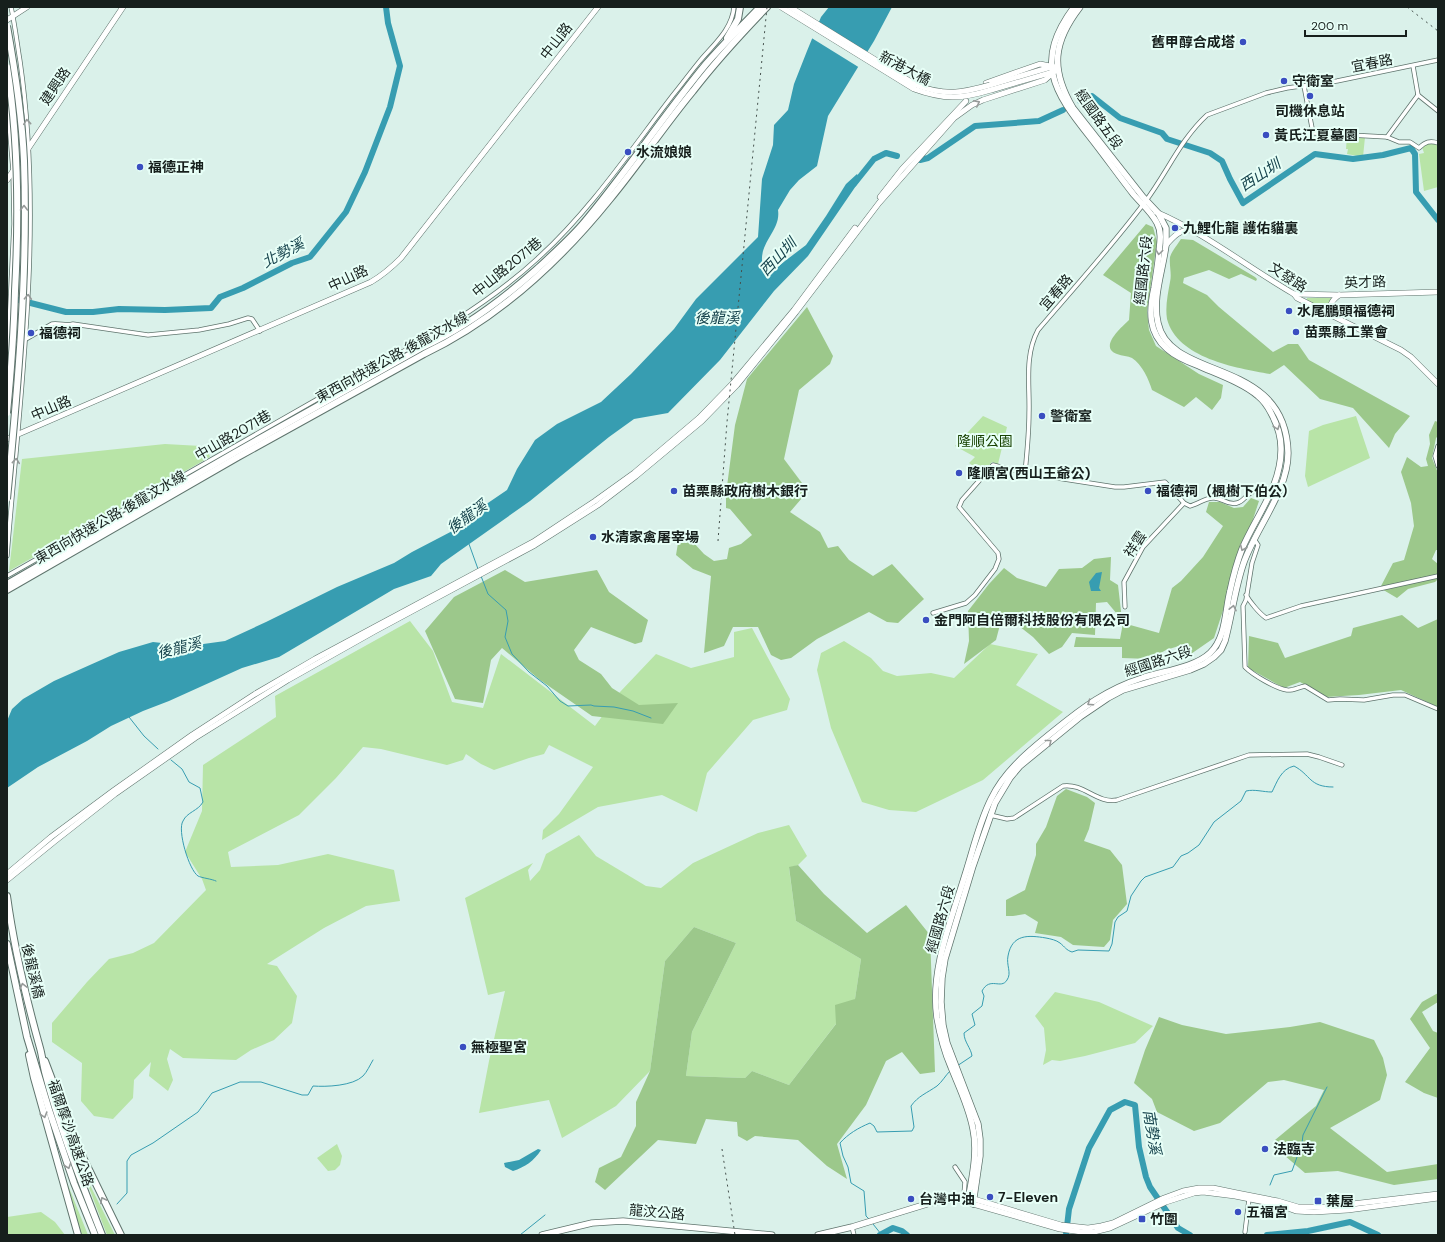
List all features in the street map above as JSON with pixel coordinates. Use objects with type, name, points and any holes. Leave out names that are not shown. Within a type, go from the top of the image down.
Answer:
[{"type":"highway","points":[[723,46],[738,19],[740,7]]},
{"type":"highway","name":"東西向快速公路 後龍汶水線","points":[[7,584],[248,445],[423,347],[446,336],[478,316],[523,281],[556,252],[581,226],[644,147],[683,93],[723,46],[760,7]]},
{"type":"highway","name":"東西向快速公路 後龍汶水線","points":[[7,590],[238,457],[445,343],[481,321],[526,286],[561,254],[592,220],[611,198],[714,64],[767,7]]},
{"type":"highway","points":[[7,26],[17,83],[24,160],[24,254],[20,354],[7,499]]},
{"type":"highway","points":[[7,67],[12,98],[17,178],[18,248],[12,366],[7,413]]},
{"type":"highway","name":"後龍溪橋","points":[[7,896],[11,926],[23,986],[41,1051]]},
{"type":"highway","name":"後龍溪橋","points":[[7,944],[27,1038],[27,1050],[33,1063]]},
{"type":"highway","points":[[41,1051],[76,1143],[121,1235]]},
{"type":"highway","name":"福爾摩沙高速公路","points":[[41,1051],[44,1071],[79,1175],[102,1235]]},
{"type":"highway","points":[[33,1063],[78,1235]]},
{"type":"highway","name":"福爾摩沙高速公路","points":[[33,1063],[74,1184],[95,1235]]},
{"type":"main road","name":"經國路五段","points":[[1074,7],[1059,30],[1053,50],[1056,88],[1069,111],[1144,203],[1158,212]]},
{"type":"main road","name":"經國路五段","points":[[1054,69],[1058,58],[1063,33],[1080,7]]},
{"type":"main road","name":"經國路六段","points":[[972,1202],[980,1156],[980,1139],[976,1117],[941,1036],[937,1014],[937,977],[940,958],[987,814],[1000,782],[1015,764],[1033,747],[1090,702],[1144,677],[1188,665],[1211,653],[1221,634],[1238,562],[1276,479],[1282,449],[1277,423],[1268,408],[1258,396],[1237,383],[1181,358],[1167,349],[1156,333],[1152,324],[1161,233],[1156,220],[1144,203]]},
{"type":"main road","name":"經國路六段","points":[[1158,212],[1166,228],[1166,245],[1153,306],[1163,337],[1176,350],[1247,382],[1263,394],[1276,408],[1283,422],[1288,454],[1287,464],[1279,491],[1251,536]]},
{"type":"main road","points":[[818,1235],[852,1227],[930,1203],[945,1200],[972,1202]]},
{"type":"main road","name":"龍汶公路","points":[[542,1235],[592,1223],[616,1221],[772,1235]]},
{"type":"street","points":[[7,556],[26,338],[31,226],[29,146],[23,84],[11,7]]},
{"type":"street","points":[[7,20],[27,7]]},
{"type":"street","name":"建興路","points":[[7,180],[123,7]]},
{"type":"street","name":"中山路","points":[[7,440],[371,282],[389,270],[598,7]]},
{"type":"street","name":"中山路2071巷","points":[[7,576],[317,399],[436,333],[464,316],[509,283],[554,242],[592,200],[700,61],[724,33],[732,20],[734,7]]},
{"type":"street","name":"新港大橋","points":[[782,7],[914,89],[936,96],[953,98],[968,96],[989,86]]},
{"type":"street","name":"新港大橋","points":[[790,7],[916,85],[930,90],[943,93],[969,91],[1054,69]]},
{"type":"street","name":"宜春路","points":[[1025,473],[1029,414],[1029,364],[1034,337],[1038,330],[1144,203],[1183,143],[1207,115],[1271,92],[1337,81],[1438,60]]},
{"type":"street","points":[[1413,66],[1418,95],[1438,111]]},
{"type":"street","points":[[7,880],[115,794],[195,738],[288,680],[534,545],[598,505],[636,476],[702,421],[737,385],[792,318],[878,203],[954,118],[972,105],[983,100],[1046,80],[1054,69]]},
{"type":"street","points":[[1304,86],[1312,133],[1387,137],[1399,142],[1410,142],[1419,148],[1427,142],[1432,141],[1438,143]]},
{"type":"street","points":[[1387,137],[1418,95]]},
{"type":"street","points":[[7,100],[13,170],[14,224],[7,367]]},
{"type":"street","points":[[7,874],[51,837],[113,791],[192,735],[255,694],[315,659],[533,542],[634,473],[699,418],[733,383],[794,310],[902,169],[966,101]]},
{"type":"street","name":"文發路","points":[[1158,212],[1172,218],[1192,230],[1294,294],[1297,298],[1401,350],[1438,384]]},
{"type":"street","points":[[14,224],[31,226]]},
{"type":"street","points":[[1166,245],[1179,231],[1192,230]]},
{"type":"street","name":"英才路","points":[[1294,294],[1340,295],[1438,292]]},
{"type":"street","points":[[1332,316],[1330,306],[1331,302],[1340,295]]},
{"type":"street","points":[[8,349],[52,324],[60,323],[65,326],[73,324],[148,335],[199,330],[229,324],[248,318],[252,319],[260,331]]},
{"type":"street","points":[[1438,446],[1435,456],[1438,466]]},
{"type":"street","points":[[933,613],[966,603],[975,595],[1000,560],[998,553],[960,507],[962,500],[993,465],[1025,473],[1115,487],[1164,482],[1184,503],[1190,506],[1205,500],[1216,498],[1228,503],[1237,503],[1252,492],[1272,488],[1279,491]]},
{"type":"street","name":"祥雲","points":[[1125,606],[1124,582],[1143,547],[1184,503]]},
{"type":"street","points":[[1251,536],[1258,545],[1252,563],[1246,600],[1243,606],[1245,667],[1255,676],[1288,691],[1305,686],[1328,700],[1340,698],[1364,700],[1405,694],[1438,709]]},
{"type":"street","points":[[1246,594],[1251,603],[1256,606],[1261,614],[1266,618],[1301,606],[1438,576]]},
{"type":"street","points":[[987,814],[1007,819],[1014,818],[1063,786],[1068,785],[1076,786],[1102,799],[1117,800],[1249,755],[1307,754],[1342,765]]},
{"type":"street","points":[[955,1167],[964,1182],[964,1194],[972,1202],[1075,1230],[1101,1226],[1131,1215],[1191,1189],[1213,1191],[1298,1207],[1326,1209],[1437,1196]]},
{"type":"street","points":[[1245,1232],[1248,1197]]},
{"type":"street","points":[[852,1227],[854,1235]]},
{"type":"green space","points":[[1347,136],[1365,137],[1363,157],[1347,154]]},
{"type":"green space","points":[[1429,142],[1438,144],[1438,187],[1424,191],[1419,154],[1424,153],[1422,147]]},
{"type":"green space","points":[[1146,224],[1153,227],[1157,242],[1147,311],[1149,330],[1156,346],[1199,374],[1223,385],[1221,398],[1212,410],[1196,397],[1184,407],[1152,390],[1145,372],[1139,364],[1130,357],[1117,354],[1112,351],[1110,347],[1113,337],[1129,320],[1131,293],[1103,275]]},
{"type":"green space","points":[[1181,239],[1193,240],[1257,279],[1256,281],[1241,274],[1229,279],[1209,270],[1184,278],[1183,283],[1207,295],[1219,307],[1273,352],[1288,344],[1298,344],[1309,360],[1410,416],[1395,434],[1389,448],[1353,408],[1320,399],[1284,365],[1270,374],[1241,368],[1210,359],[1195,352],[1183,343],[1173,332],[1167,319],[1166,310],[1171,279],[1170,257]]},
{"type":"green space","points":[[1307,298],[1333,298],[1328,312],[1307,300]]},
{"type":"green space","points":[[807,307],[833,356],[830,364],[799,390],[784,459],[808,491],[790,512],[820,532],[828,548],[838,546],[849,560],[873,576],[892,564],[924,599],[898,623],[887,622],[869,612],[817,639],[791,658],[781,660],[771,655],[758,627],[733,627],[724,646],[704,653],[711,576],[693,569],[676,555],[678,543],[693,542],[704,554],[714,561],[727,559],[729,548],[741,544],[752,535],[730,509],[726,508],[726,494],[735,425],[747,379]]},
{"type":"green space","name":"隆順公園","points":[[983,416],[1007,427],[998,464],[992,462],[982,472],[969,463],[975,457],[955,446]]},
{"type":"green space","points":[[1356,416],[1370,458],[1308,487],[1305,476],[1309,431],[1323,425]]},
{"type":"green space","points":[[1435,421],[1438,422],[1438,436],[1436,438],[1432,458],[1438,473],[1438,550],[1436,550],[1432,559],[1438,564],[1438,579],[1435,582],[1408,589],[1397,598],[1380,588],[1393,563],[1404,560],[1414,526],[1411,503],[1401,472],[1407,457],[1421,467],[1428,466],[1426,459],[1430,444],[1429,435]]},
{"type":"green space","points":[[165,444],[201,446],[207,449],[210,457],[9,571],[22,459]]},
{"type":"green space","points":[[1251,498],[1259,501],[1214,638],[1188,656],[1185,644],[1166,650],[1150,659],[1122,658],[1122,647],[1074,647],[1076,637],[1120,639],[1123,623],[1159,633],[1172,588],[1181,581],[1203,557],[1223,526],[1206,512],[1209,502],[1220,502],[1234,508],[1243,507]]},
{"type":"green space","points":[[1111,557],[1110,580],[1118,585],[1122,620],[1107,602],[1096,603],[1095,635],[1072,633],[1062,647],[1049,654],[1033,637],[1010,619],[1001,621],[996,640],[964,664],[969,641],[968,611],[989,584],[1004,568],[1017,578],[1046,587],[1059,569],[1082,568],[1094,559]]},
{"type":"green space","points":[[505,570],[525,582],[597,570],[609,592],[648,620],[642,642],[635,644],[591,627],[574,650],[579,660],[601,674],[612,688],[639,705],[678,703],[663,724],[592,716],[540,680],[502,648],[491,660],[483,703],[455,699],[425,631],[454,597]]},
{"type":"green space","points":[[1402,615],[1418,628],[1438,619],[1438,707],[1401,690],[1326,697],[1300,682],[1284,688],[1248,668],[1249,636],[1278,643],[1285,658],[1351,636],[1353,628]]},
{"type":"green space","points":[[410,621],[433,651],[452,702],[483,708],[501,654],[595,726],[620,692],[656,654],[691,668],[734,657],[734,632],[752,628],[790,699],[787,710],[753,720],[707,773],[697,812],[662,795],[598,807],[542,840],[543,830],[559,814],[593,767],[549,745],[544,754],[494,770],[481,764],[466,754],[463,760],[447,765],[381,749],[363,747],[336,778],[299,815],[228,852],[231,867],[278,865],[328,854],[394,870],[400,901],[366,906],[324,928],[267,964],[277,966],[297,996],[292,1023],[274,1040],[251,1050],[236,1060],[183,1058],[170,1049],[167,1059],[173,1080],[168,1091],[149,1076],[151,1062],[134,1080],[133,1098],[113,1119],[94,1116],[81,1101],[82,1063],[52,1042],[52,1023],[109,959],[133,953],[154,943],[206,890],[202,879],[185,852],[202,811],[203,765],[276,717],[275,696]]},
{"type":"green space","points":[[844,641],[871,658],[883,671],[897,676],[931,673],[954,678],[990,644],[1038,654],[1016,685],[1063,712],[983,780],[916,812],[889,810],[862,802],[831,728],[817,670],[821,653]]},
{"type":"green space","points":[[1066,789],[1087,797],[1095,803],[1089,829],[1084,841],[1110,850],[1122,865],[1127,904],[1113,920],[1110,940],[1104,947],[1073,945],[1061,937],[1035,933],[1038,922],[1025,914],[1006,916],[1006,900],[1025,890],[1036,855],[1036,844],[1046,827],[1057,796]]},
{"type":"green space","points":[[789,825],[807,856],[798,865],[789,868],[796,921],[861,959],[855,999],[789,1085],[752,1071],[745,1078],[686,1076],[692,1032],[736,943],[694,927],[665,961],[650,1071],[616,1106],[562,1138],[549,1100],[479,1113],[505,991],[488,995],[465,898],[533,863],[528,870],[530,881],[540,870],[546,854],[579,835],[596,856],[646,886],[661,888],[693,863],[758,833]]},
{"type":"green space","points":[[798,865],[824,894],[867,933],[906,905],[930,935],[935,1072],[920,1074],[902,1052],[886,1061],[866,1105],[837,1144],[847,1179],[827,1166],[798,1140],[755,1136],[747,1141],[738,1136],[737,1122],[706,1119],[696,1144],[658,1140],[605,1190],[595,1182],[599,1168],[621,1157],[636,1126],[636,1102],[650,1071],[665,961],[694,927],[736,943],[692,1032],[686,1076],[745,1078],[752,1071],[789,1085],[836,1024],[835,1005],[855,999],[861,959],[796,921],[789,867]]},
{"type":"green space","points":[[1055,992],[1099,1002],[1153,1026],[1135,1043],[1085,1056],[1060,1061],[1052,1060],[1043,1065],[1046,1050],[1044,1028],[1035,1016]]},
{"type":"green space","points":[[1438,993],[1438,1002],[1422,1012],[1433,1031],[1438,1033],[1438,1098],[1424,1093],[1405,1082],[1430,1048],[1410,1019],[1422,1002]]},
{"type":"green space","points":[[1159,1017],[1182,1025],[1226,1034],[1320,1022],[1374,1040],[1383,1058],[1387,1075],[1380,1100],[1330,1128],[1387,1172],[1438,1164],[1438,1179],[1394,1185],[1338,1171],[1305,1173],[1277,1149],[1275,1140],[1316,1106],[1324,1090],[1284,1080],[1268,1082],[1220,1123],[1194,1131],[1157,1112],[1152,1099],[1134,1083],[1145,1050]]},
{"type":"green space","points":[[72,1143],[84,1173],[115,1235],[107,1235]]},
{"type":"green space","points":[[337,1144],[342,1156],[340,1165],[335,1170],[328,1171],[317,1158]]},
{"type":"green space","points":[[60,1165],[88,1235],[81,1235]]},
{"type":"green space","points":[[41,1212],[55,1222],[65,1235],[7,1235],[7,1217]]},
{"type":"water","name":"後龍溪","points":[[829,7],[892,7],[874,41],[828,116],[817,166],[799,180],[790,190],[778,210],[777,223],[764,247],[763,253],[762,260],[768,275],[806,245],[846,184],[857,174],[860,180],[808,256],[774,291],[720,360],[668,413],[634,419],[609,437],[530,501],[441,564],[431,576],[394,589],[279,657],[242,668],[111,726],[87,741],[38,767],[7,788],[7,721],[12,709],[23,699],[54,681],[119,652],[153,642],[189,646],[225,641],[337,587],[394,563],[460,527],[485,505],[507,490],[517,469],[535,440],[557,424],[601,402],[631,374],[674,329],[696,299],[758,237],[762,179],[773,145],[774,125],[788,110],[794,84],[807,51],[821,17]]},
{"type":"water","points":[[1102,572],[1099,588],[1101,591],[1091,591],[1089,582],[1096,573]]},
{"type":"water","points":[[538,1149],[541,1150],[538,1154],[521,1168],[513,1171],[505,1167],[504,1163],[519,1160]]},
{"type":"pier","points":[[815,25],[866,57],[860,68],[810,37]]},
{"type":"waterway","name":"北勢溪","points":[[7,297],[66,312],[93,312],[119,309],[165,310],[211,308],[220,297],[243,288],[292,263],[310,257],[346,212],[365,172],[390,107],[400,66],[388,23],[386,7]]},
{"type":"waterway","name":"西山圳","points":[[1080,101],[1092,96],[1120,118],[1162,133],[1167,139],[1210,153],[1222,161],[1243,203],[1315,154],[1353,159],[1383,155],[1411,148],[1415,154],[1416,192],[1438,220]]},
{"type":"waterway","name":"西山圳","points":[[920,160],[928,158],[975,126],[1039,121],[1063,110]]},
{"type":"waterway","name":"西山圳","points":[[854,184],[874,159],[886,153],[897,156]]},
{"type":"waterway","points":[[469,544],[478,569]]},
{"type":"waterway","points":[[481,576],[488,594],[506,610],[508,621],[505,637],[512,654],[529,672],[547,686],[560,701],[568,706],[591,705],[614,707],[633,711],[651,718]]},
{"type":"waterway","points":[[129,717],[144,736],[158,749]]},
{"type":"waterway","points":[[171,760],[182,769],[189,782],[200,788],[203,802],[183,821],[182,833],[185,850],[191,866],[198,876],[216,881]]},
{"type":"waterway","points":[[957,1066],[972,1056],[964,1033],[975,1025],[972,1014],[982,1006],[984,996],[982,991],[988,984],[1005,983],[1009,975],[1008,956],[1013,943],[1017,940],[1033,936],[1057,941],[1072,952],[1078,950],[1109,951],[1112,944],[1115,922],[1118,917],[1127,911],[1131,896],[1141,881],[1145,877],[1173,867],[1181,856],[1199,845],[1214,822],[1241,801],[1246,791],[1253,790],[1272,792],[1283,773],[1294,766],[1300,769],[1315,783],[1333,787]]},
{"type":"waterway","points":[[117,1204],[127,1193],[127,1161],[131,1155],[153,1143],[198,1112],[212,1093],[240,1082],[261,1082],[302,1095],[308,1095],[313,1086],[346,1084],[359,1079],[363,1076],[373,1060]]},
{"type":"waterway","points":[[870,1220],[866,1216],[864,1191],[851,1183],[848,1167],[843,1156],[840,1143],[846,1137],[870,1123],[874,1126],[877,1132],[912,1131],[914,1127],[911,1106],[920,1097],[937,1086],[950,1071]]},
{"type":"waterway","points":[[1270,1185],[1274,1175],[1292,1171],[1302,1143],[1303,1135],[1327,1087]]},
{"type":"waterway","name":"南勢溪","points":[[1066,1235],[1069,1209],[1089,1148],[1110,1110],[1125,1102],[1135,1105],[1139,1147],[1146,1177],[1150,1187],[1178,1228],[1190,1235]]},
{"type":"waterway","points":[[520,1235],[545,1215]]},
{"type":"waterway","name":"南勢溪","points":[[1267,1235],[1308,1231],[1350,1222],[1378,1235]]},
{"type":"waterway","points":[[873,1224],[881,1234]]},
{"type":"waterway","name":"南勢溪","points":[[880,1235],[893,1228],[902,1231],[907,1235]]},
{"type":"railway","points":[[718,541],[727,422],[767,7]]},
{"type":"railway","points":[[1407,7],[1438,31]]},
{"type":"railway","points":[[722,1149],[735,1235]]},
{"type":"place","name":"舊甲醇合成塔","points":[[1243,42]]},
{"type":"place","name":"守衛室","points":[[1284,81]]},
{"type":"place","name":"司機休息站","points":[[1310,96]]},
{"type":"place","name":"黃氏江夏墓園","points":[[1266,135]]},
{"type":"place","name":"水流娘娘","points":[[628,152]]},
{"type":"place","name":"福德正神","points":[[140,167]]},
{"type":"place","name":"九鯉化龍 護佑貓裏","points":[[1175,228]]},
{"type":"place","name":"水尾鵬頭福德祠","points":[[1289,311]]},
{"type":"place","name":"苗栗縣工業會","points":[[1296,332]]},
{"type":"place","name":"福德祠","points":[[31,333]]},
{"type":"place","name":"警衛室","points":[[1042,416]]},
{"type":"place","name":"隆順宮(西山王爺公)","points":[[959,473]]},
{"type":"place","name":"苗栗縣政府樹木銀行","points":[[674,491]]},
{"type":"place","name":"福德祠（楓樹下伯公）","points":[[1148,491]]},
{"type":"place","name":"水清家禽屠宰場","points":[[593,537]]},
{"type":"place","name":"金門阿自倍爾科技股份有限公司","points":[[926,620]]},
{"type":"place","name":"無極聖宮","points":[[463,1047]]},
{"type":"place","name":"法臨寺","points":[[1265,1149]]},
{"type":"place","name":"7-Eleven","points":[[990,1197]]},
{"type":"place","name":"台灣中油","points":[[911,1199]]},
{"type":"place","name":"葉屋","points":[[1318,1201]]},
{"type":"place","name":"五福宮","points":[[1238,1212]]},
{"type":"place","name":"竹圍","points":[[1142,1219]]}]
